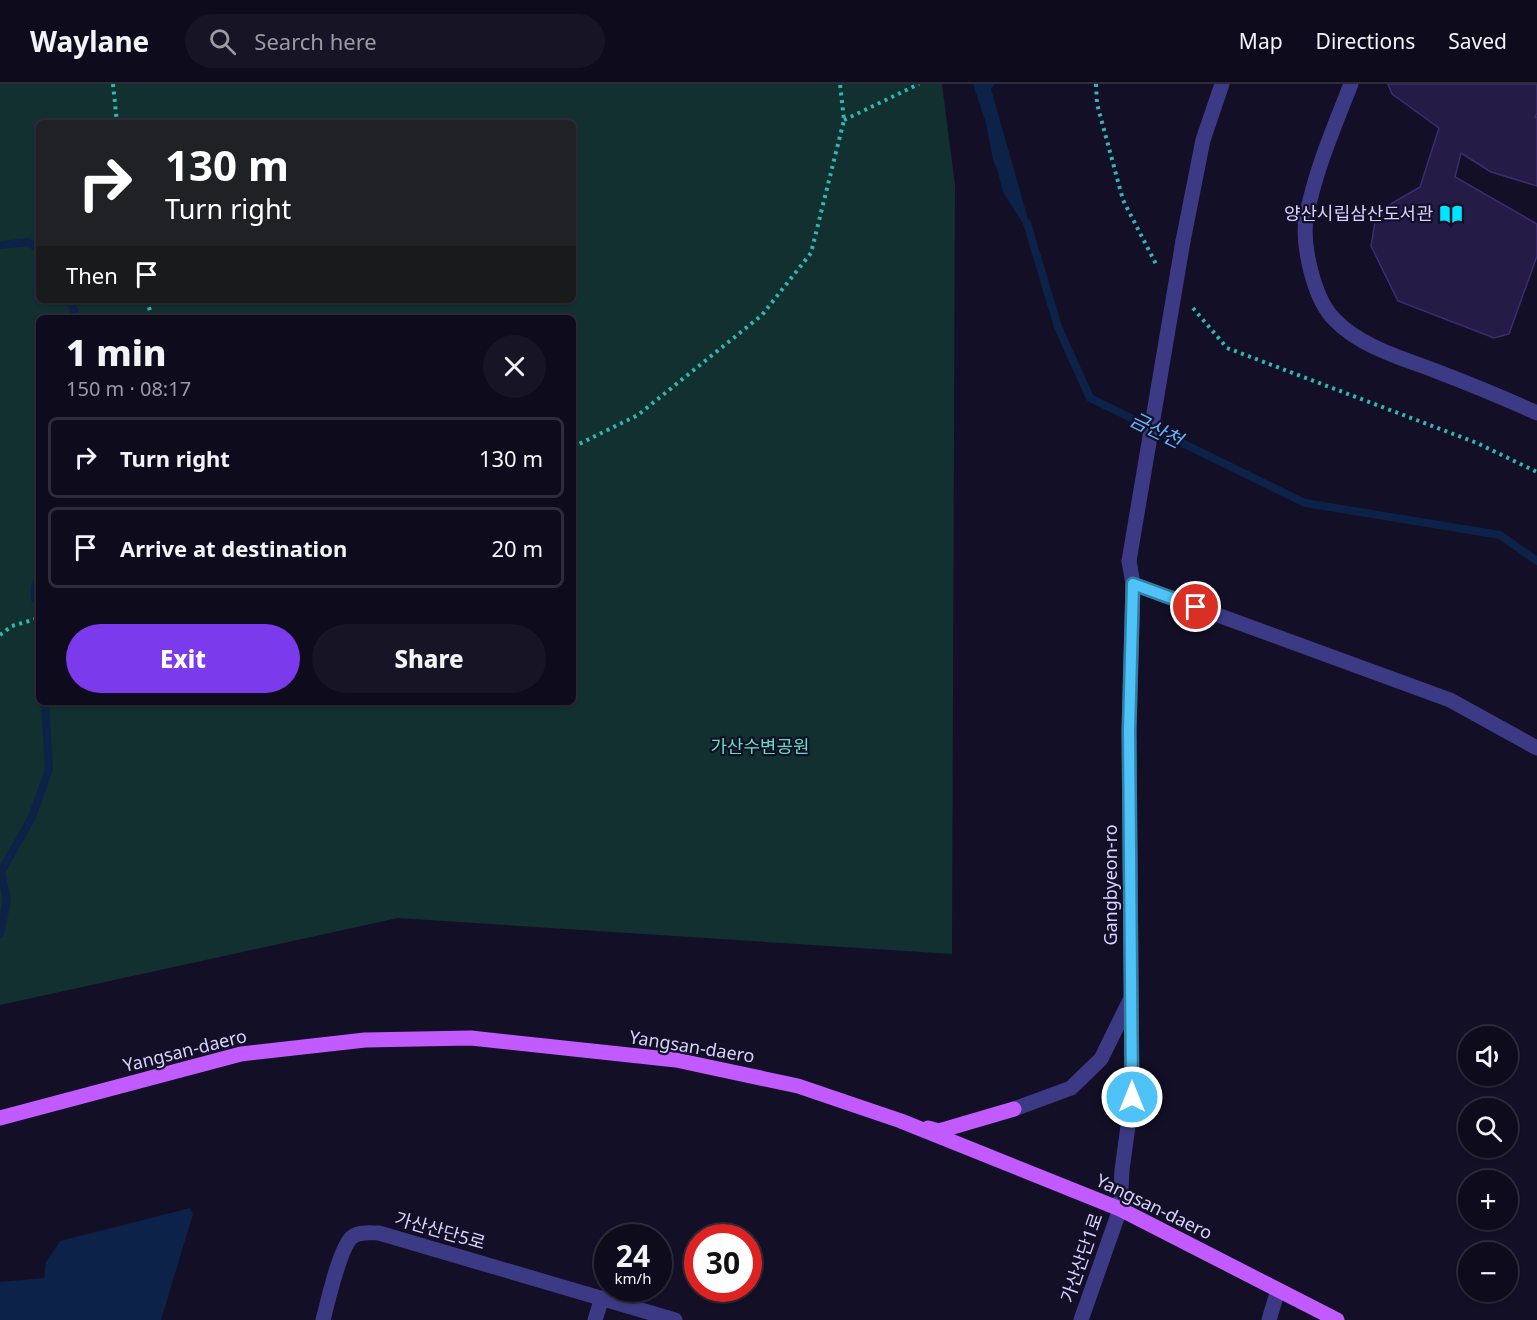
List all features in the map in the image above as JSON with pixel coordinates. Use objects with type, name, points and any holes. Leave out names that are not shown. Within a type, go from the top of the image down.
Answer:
[{"type":"main road","name":"Yangsan-daero","points":[[0,1118],[241,1054],[365,1040],[471,1038],[676,1060],[798,1086],[901,1121],[1120,1209],[1337,1320]]},
{"type":"main road","points":[[901,1121],[939,1131],[1014,1109]]},
{"type":"street","name":"Gangbyeon-ro","points":[[1120,1209],[1122,1170],[1132,1097],[1129,730],[1133,584],[1129,561],[1183,241],[1203,140],[1222,84]]},
{"type":"street","points":[[1351,84],[1324,151],[1306,219],[1309,270],[1328,312],[1349,331],[1378,349],[1537,413]]},
{"type":"street","points":[[1133,584],[1450,700],[1537,748]]},
{"type":"street","points":[[1014,1109],[1071,1088],[1101,1059],[1131,998]]},
{"type":"street","name":"가산산단1로","points":[[1081,1320],[1120,1209]]},
{"type":"street","name":"가산산단5로","points":[[323,1320],[344,1250],[352,1236],[363,1233],[379,1233],[594,1297]]},
{"type":"street","points":[[1269,1320],[1278,1290]]},
{"type":"street","points":[[596,1320],[601,1302]]},
{"type":"street","name":"가산산단5로","points":[[612,1302],[675,1320]]},
{"type":"path","points":[[113,84],[117,120]]},
{"type":"path","points":[[576,446],[638,415],[762,315],[811,253],[844,120],[840,84]]},
{"type":"path","points":[[844,120],[919,84]]},
{"type":"path","points":[[1096,84],[1097,104],[1123,200],[1158,269]]},
{"type":"path","points":[[1189,304],[1227,348],[1477,443],[1537,472]]},
{"type":"path","points":[[0,635],[12,626],[36,619]]},
{"type":"green space","name":"가산수변공원","points":[[0,84],[942,84],[955,185],[952,954],[398,918],[0,1005]]},
{"type":"water","points":[[973,84],[995,84],[991,89],[1028,219],[1029,233],[1003,192],[993,160],[986,123]]},
{"type":"water","points":[[190,1208],[193,1214],[161,1320],[0,1320],[0,1282],[44,1278],[46,1262],[60,1241]]},
{"type":"building","name":"양산시립삼산도서관","points":[[1388,84],[1537,84],[1535,117],[1537,117],[1537,186],[1491,172],[1461,153],[1455,177],[1537,224],[1537,256],[1509,334],[1494,338],[1398,301],[1371,246],[1375,222],[1387,206],[1420,187],[1439,128],[1392,94]]},
{"type":"waterway","name":"금산천","points":[[1027,223],[1058,327],[1090,398],[1305,503],[1500,535],[1537,561]]},
{"type":"waterway","points":[[0,245],[28,242],[36,247]]},
{"type":"waterway","points":[[72,303],[75,315]]},
{"type":"waterway","points":[[35,598],[36,585]]},
{"type":"waterway","points":[[0,934],[7,900],[1,872],[32,817],[49,769],[45,705]]},
{"type":"place","name":"양산시립삼산도서관","points":[[1451,214]]},
{"type":"route","points":[[1132,1097],[1129,730],[1133,584],[1196,607]]}]
